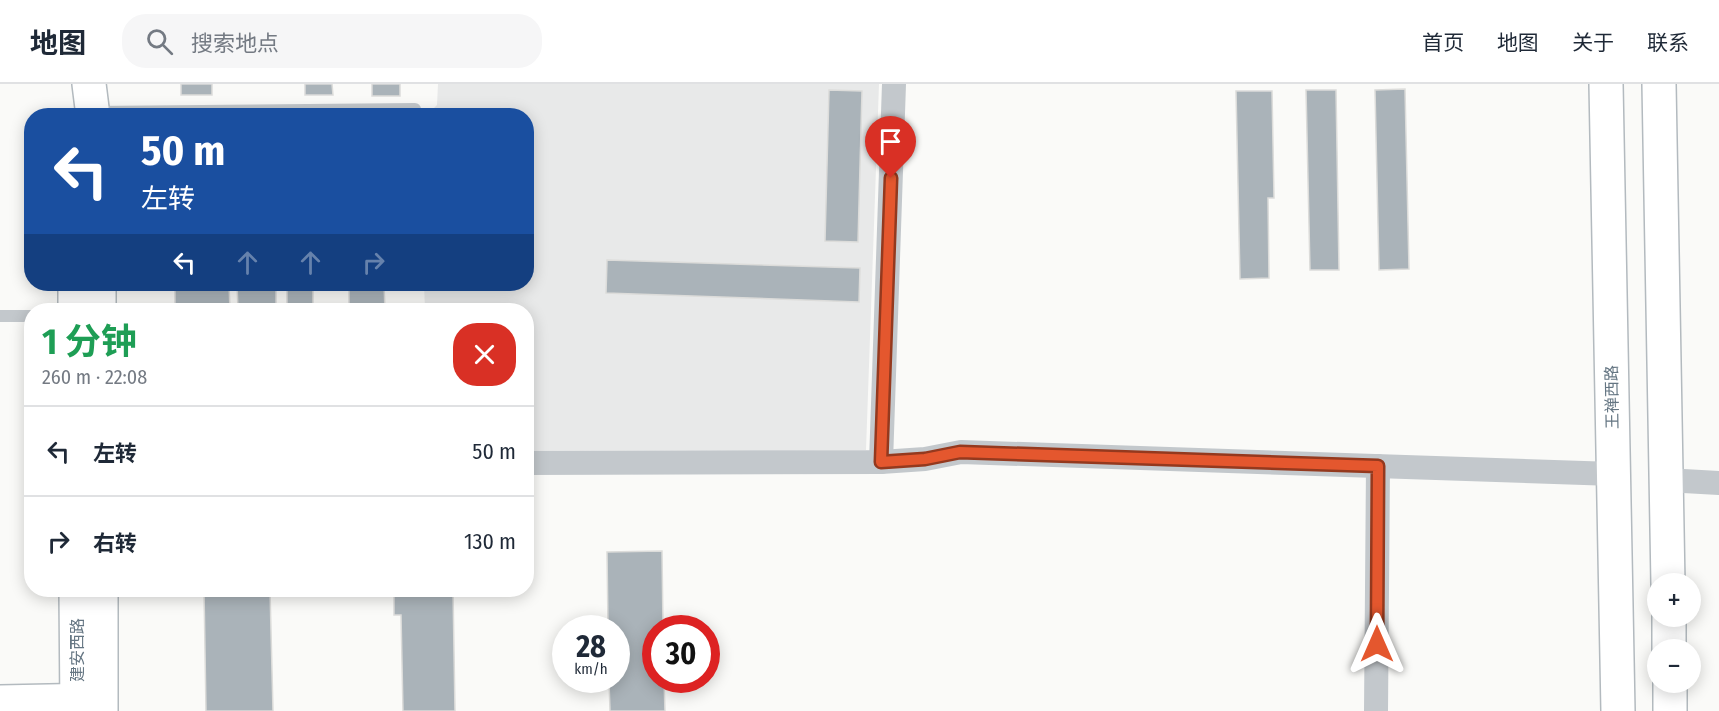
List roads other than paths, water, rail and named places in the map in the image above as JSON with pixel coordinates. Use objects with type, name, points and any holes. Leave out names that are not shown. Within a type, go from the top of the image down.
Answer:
[{"type":"main road","points":[[77,84],[88,107]]},
{"type":"main road","name":"王禅西路","points":[[1606,84],[1618,711]]},
{"type":"main road","points":[[1659,84],[1668,573]]},
{"type":"main road","name":"建安西路","points":[[77,597],[89,705]]},
{"type":"main road","name":"建安西路","points":[[89,705],[99,597]]},
{"type":"main road","points":[[1670,693],[1670,711]]},
{"type":"main road","points":[[0,702],[89,705]]},
{"type":"street","points":[[881,462],[894,84]]},
{"type":"street","points":[[534,463],[881,462],[925,459],[960,452],[1614,474]]},
{"type":"street","points":[[1376,711],[1378,466]]},
{"type":"street","points":[[1666,480],[1719,483]]},
{"type":"lane","points":[[88,107],[252,108]]},
{"type":"lane","points":[[0,316],[24,316]]}]
